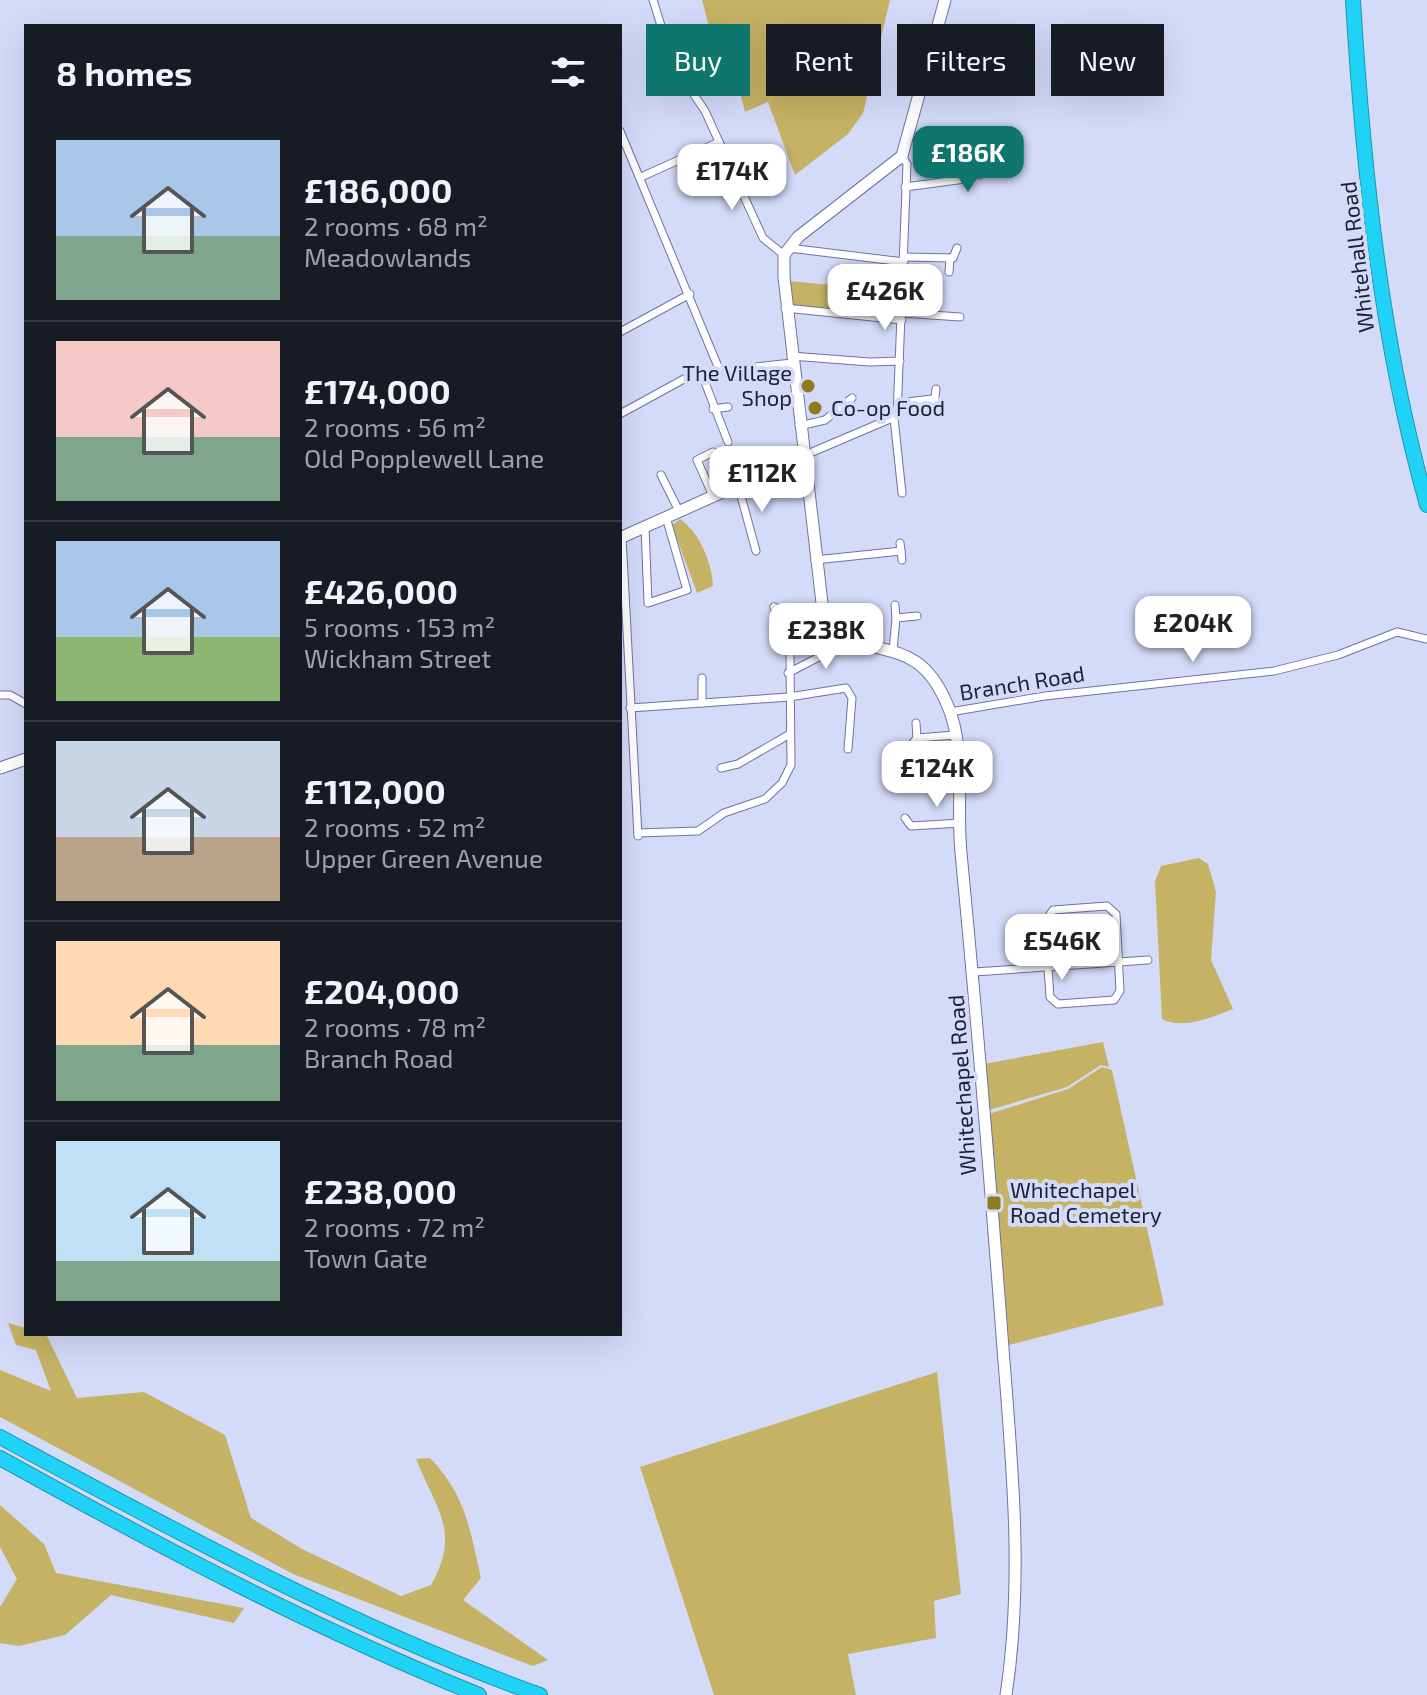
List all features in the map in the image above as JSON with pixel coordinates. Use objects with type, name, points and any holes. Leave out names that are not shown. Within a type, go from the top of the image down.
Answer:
[{"type":"highway","name":"Whitehall Road","points":[[1353,0],[1386,324],[1408,434],[1427,505]]},
{"type":"highway","points":[[0,1437],[147,1516],[376,1628],[540,1695]]},
{"type":"highway","points":[[0,1458],[269,1603],[369,1650],[479,1695]]},
{"type":"main road","points":[[939,24],[945,0]]},
{"type":"main road","points":[[850,641],[824,620],[785,308],[786,252],[902,156],[919,96]]},
{"type":"main road","points":[[622,537],[803,456]]},
{"type":"main road","name":"Whitechapel Road","points":[[850,641],[906,654],[919,663],[933,680],[950,712],[955,735],[1012,1465],[1016,1577],[1014,1645],[1006,1695]]},
{"type":"main road","points":[[0,768],[24,760]]},
{"type":"street","points":[[653,0],[673,64],[705,111],[763,238],[786,252],[904,260],[952,258]]},
{"type":"street","points":[[622,135],[719,369]]},
{"type":"street","points":[[961,135],[987,140]]},
{"type":"street","points":[[905,187],[965,179],[972,137]]},
{"type":"street","points":[[641,177],[719,142]]},
{"type":"street","points":[[622,157],[630,153]]},
{"type":"street","points":[[902,156],[907,164],[899,403],[894,418],[902,493]]},
{"type":"street","points":[[966,171],[980,175]]},
{"type":"street","points":[[949,272],[957,248]]},
{"type":"street","points":[[622,331],[690,294]]},
{"type":"street","points":[[785,308],[902,317],[960,317]]},
{"type":"street","points":[[622,413],[664,386],[701,372],[792,359],[900,361]]},
{"type":"street","points":[[701,372],[728,442]]},
{"type":"street","points":[[933,412],[932,399],[936,389]]},
{"type":"street","points":[[799,426],[825,420],[852,398]]},
{"type":"street","points":[[899,403],[932,399]]},
{"type":"street","points":[[713,409],[728,407]]},
{"type":"street","points":[[803,456],[894,418]]},
{"type":"street","points":[[713,452],[697,460],[713,496]]},
{"type":"street","points":[[661,475],[679,511]]},
{"type":"street","points":[[738,485],[756,551]]},
{"type":"street","points":[[645,527],[648,603],[687,590],[666,517]]},
{"type":"street","points":[[815,560],[901,551]]},
{"type":"street","points":[[622,570],[638,836],[698,831],[724,813],[765,799],[782,783],[791,765],[790,653],[774,607],[811,624]]},
{"type":"street","points":[[893,651],[895,605]]},
{"type":"street","points":[[896,618],[917,616]]},
{"type":"street","points":[[790,653],[811,624],[824,620]]},
{"type":"street","name":"Branch Road","points":[[950,712],[1045,696],[1274,671],[1338,655],[1397,632],[1427,639]]},
{"type":"street","points":[[788,673],[850,641]]},
{"type":"street","points":[[702,678],[702,703]]},
{"type":"street","points":[[630,708],[789,697],[846,688],[852,698],[848,749]]},
{"type":"street","points":[[0,695],[10,695],[24,703]]},
{"type":"street","points":[[916,723],[914,741],[955,735]]},
{"type":"street","points":[[721,768],[738,764],[790,734]]},
{"type":"street","points":[[905,818],[911,826],[960,823]]},
{"type":"street","points":[[1107,906],[1116,914],[1120,991],[1114,1000],[1058,1004],[1050,997],[1048,967],[1045,922],[1053,910],[1107,906]]},
{"type":"street","points":[[974,972],[1148,960]]},
{"type":"shaded area","points":[[702,0],[890,0],[881,38],[881,24],[766,24],[766,96],[867,96],[863,113],[848,134],[795,175],[768,102],[745,112],[741,96],[750,96],[750,24],[708,24]]},
{"type":"shaded area","points":[[790,281],[894,291],[897,314],[793,306]]},
{"type":"shaded area","points":[[680,519],[699,540],[710,567],[713,586],[697,593],[672,525]]},
{"type":"shaded area","points":[[1199,858],[1208,864],[1216,892],[1211,960],[1233,1009],[1198,1021],[1170,1022],[1162,1019],[1155,881],[1161,866]]},
{"type":"shaded area","points":[[1103,1042],[1109,1067],[1101,1065],[1067,1087],[989,1110],[984,1064]]},
{"type":"shaded area","points":[[1102,1067],[1112,1070],[1164,1305],[1009,1345],[989,1114],[1068,1089]]},
{"type":"shaded area","points":[[8,1323],[24,1327],[24,1336],[47,1336],[77,1398],[144,1392],[225,1435],[251,1518],[302,1549],[401,1596],[431,1585],[444,1550],[443,1522],[416,1459],[430,1458],[452,1486],[465,1514],[481,1578],[463,1600],[548,1660],[533,1666],[293,1574],[0,1417],[0,1370],[51,1391],[36,1350],[16,1345]]},
{"type":"shaded area","points":[[937,1372],[961,1594],[934,1601],[936,1638],[848,1654],[856,1695],[714,1695],[640,1467]]},
{"type":"shaded area","points":[[0,1505],[44,1544],[56,1573],[244,1608],[234,1623],[111,1595],[65,1635],[19,1646],[0,1643],[0,1607],[17,1579],[0,1547]]},
{"type":"place","name":"The Village Shop","points":[[808,386]]},
{"type":"place","name":"Co-op Food","points":[[815,408]]},
{"type":"place","name":"Whitechapel Road Cemetery","points":[[994,1203]]}]
